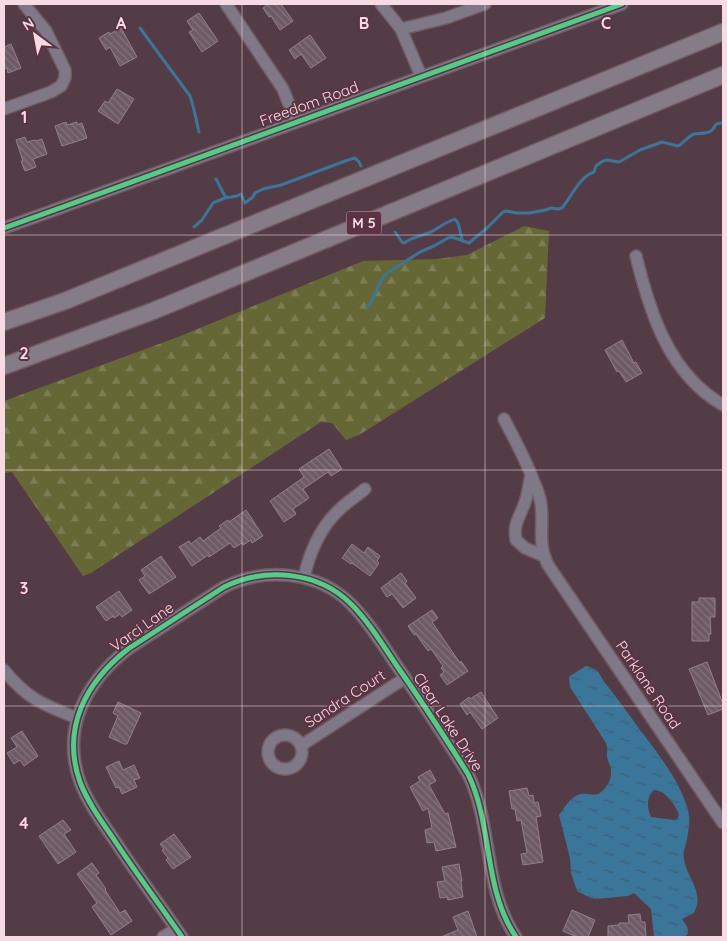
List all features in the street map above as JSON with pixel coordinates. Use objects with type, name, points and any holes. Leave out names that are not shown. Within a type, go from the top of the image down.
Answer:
[{"type":"highway","points":[[4,322],[119,279],[723,32]]},
{"type":"highway","name":"M 5","points":[[4,366],[153,311],[723,75]]},
{"type":"street","points":[[4,109],[51,92],[61,86],[65,78],[65,70],[46,31],[24,4]]},
{"type":"street","points":[[226,4],[283,88],[296,122]]},
{"type":"street","points":[[381,4],[401,29],[421,76]]},
{"type":"street","points":[[401,29],[446,18],[485,4]]},
{"type":"street","name":"Freedom Road","points":[[4,228],[622,4]]},
{"type":"street","points":[[636,256],[645,292],[665,343],[686,375],[702,392],[723,405]]},
{"type":"street","points":[[504,419],[540,495],[542,504],[542,546],[546,560]]},
{"type":"street","points":[[531,474],[528,494],[516,522],[516,540],[525,548],[546,560]]},
{"type":"street","points":[[308,580],[306,565],[326,525],[341,508],[365,489]]},
{"type":"street","name":"Parklane Road","points":[[546,560],[723,823]]},
{"type":"street","name":"Varci Lane","points":[[179,933],[86,796],[76,766],[73,733],[77,718],[92,686],[114,660],[224,587],[260,575],[286,575],[308,580]]},
{"type":"street","name":"Clear Lake Drive","points":[[308,580],[336,592],[357,610],[405,678],[473,782],[481,810],[500,906],[506,923],[516,937]]},
{"type":"street","points":[[4,670],[22,690],[40,703],[77,718]]},
{"type":"street","name":"Sandra Court","points":[[302,746],[405,678]]},
{"type":"street","points":[[164,937],[179,933]]},
{"type":"green space","points":[[524,226],[549,231],[545,318],[359,435],[346,440],[332,423],[321,422],[91,573],[83,576],[12,472],[4,473],[4,401],[178,337],[363,261],[437,259],[467,255]]},
{"type":"water","points":[[586,666],[597,671],[663,761],[678,785],[688,810],[689,819],[684,859],[698,899],[694,913],[682,919],[688,928],[688,933],[685,936],[654,937],[651,909],[634,893],[628,896],[595,899],[577,891],[571,873],[570,858],[559,815],[575,797],[581,794],[598,794],[601,792],[609,781],[611,771],[606,743],[570,687],[570,676]],"holes":[[[654,790],[666,795],[673,803],[679,815],[677,819],[651,817],[648,800]]]},
{"type":"building","points":[[268,4],[281,4],[293,21],[280,30],[263,8]]},
{"type":"building","points":[[199,13],[218,41],[202,52],[189,32],[193,30],[187,21]]},
{"type":"building","points":[[121,28],[137,57],[120,66],[110,47],[106,50],[99,38]]},
{"type":"building","points":[[310,35],[326,58],[311,68],[301,54],[295,59],[289,50]]},
{"type":"building","points":[[11,44],[21,68],[8,73],[7,68],[4,69],[4,47]]},
{"type":"building","points":[[117,89],[134,99],[118,124],[98,111],[105,101],[108,103]]},
{"type":"building","points":[[66,122],[67,125],[77,122],[77,125],[82,123],[87,138],[62,146],[55,126]]},
{"type":"building","points":[[25,137],[27,142],[42,139],[47,154],[33,159],[36,167],[25,171],[16,140]]},
{"type":"building","points":[[622,340],[634,363],[636,362],[642,373],[626,382],[619,371],[617,372],[605,350]]},
{"type":"building","points":[[329,449],[342,469],[331,476],[328,472],[303,489],[309,498],[293,509],[296,514],[284,522],[270,501],[304,477],[299,469]]},
{"type":"building","points":[[246,510],[263,536],[252,543],[251,540],[234,548],[230,543],[192,566],[179,547],[189,541],[191,544],[200,537],[203,541],[221,528],[219,526],[228,520],[229,522]]},
{"type":"building","points":[[352,544],[364,553],[368,547],[380,556],[377,561],[379,563],[370,576],[342,558]]},
{"type":"building","points":[[161,556],[176,577],[149,594],[139,580],[145,576],[141,570]]},
{"type":"building","points":[[401,573],[407,581],[405,583],[416,598],[403,608],[392,594],[387,597],[381,588]]},
{"type":"building","points":[[119,591],[132,610],[122,617],[120,614],[106,621],[96,607]]},
{"type":"building","points":[[699,598],[715,598],[715,617],[710,617],[711,634],[709,634],[709,641],[692,641],[692,602],[699,602]]},
{"type":"building","points":[[432,610],[438,618],[432,622],[460,663],[461,661],[468,671],[447,685],[440,675],[444,672],[441,668],[443,666],[431,649],[428,651],[408,626]]},
{"type":"building","points":[[707,662],[723,704],[723,709],[708,715],[689,669]]},
{"type":"building","points":[[481,692],[498,718],[482,729],[470,712],[467,715],[460,704],[469,697],[470,699]]},
{"type":"building","points":[[118,702],[141,713],[127,744],[109,737],[118,716],[113,713]]},
{"type":"building","points":[[22,731],[38,756],[24,766],[20,760],[14,764],[7,753],[17,747],[11,738]]},
{"type":"building","points":[[119,761],[123,770],[134,765],[140,778],[134,780],[137,787],[122,794],[119,787],[116,788],[106,767]]},
{"type":"building","points":[[430,770],[436,781],[429,785],[445,814],[448,813],[456,847],[436,851],[434,842],[427,843],[425,830],[432,828],[428,808],[423,811],[410,787],[420,781],[418,777]]},
{"type":"building","points":[[527,788],[529,796],[533,795],[534,803],[538,802],[541,816],[536,817],[543,862],[523,865],[521,854],[527,853],[521,820],[517,821],[515,809],[512,809],[509,791]]},
{"type":"building","points":[[63,820],[71,830],[64,834],[76,852],[58,864],[39,836]]},
{"type":"building","points":[[174,834],[191,857],[173,869],[166,860],[168,858],[160,844]]},
{"type":"building","points":[[92,863],[99,873],[96,875],[120,913],[125,910],[132,921],[111,935],[92,907],[97,903],[77,874]]},
{"type":"building","points":[[459,864],[463,897],[448,900],[447,897],[440,898],[437,882],[445,881],[442,867]]},
{"type":"building","points":[[572,910],[595,920],[588,937],[577,937],[563,931]]},
{"type":"building","points":[[468,911],[477,937],[441,937],[458,930],[453,917]]},
{"type":"building","points":[[640,914],[641,922],[645,922],[646,937],[608,937],[608,926],[629,923],[628,915]]},
{"type":"waterway","points":[[140,28],[190,96],[199,132]]},
{"type":"waterway","points":[[367,307],[383,277],[420,252],[452,237],[469,243],[506,211],[529,213],[551,208],[562,208],[580,182],[594,172],[596,166],[603,161],[619,162],[640,150],[662,142],[678,146],[692,135],[709,132],[713,130],[716,124],[723,123]]},
{"type":"waterway","points":[[194,227],[202,220],[213,203],[225,198],[241,194],[245,203],[255,193],[263,189],[281,185],[348,160],[355,158],[361,166]]},
{"type":"waterway","points":[[216,179],[226,198]]},
{"type":"waterway","points":[[395,232],[404,243],[431,232],[455,219],[458,223],[462,239]]},
{"type":"cycle path","points":[[4,228],[622,4]]},
{"type":"cycle path","points":[[182,937],[100,820],[87,797],[80,782],[75,762],[74,743],[76,725],[89,691],[100,676],[128,649],[224,587],[256,577],[274,575],[307,579],[338,593],[358,611],[371,627],[417,695],[468,774],[481,814],[498,898],[505,918],[516,937]]}]
